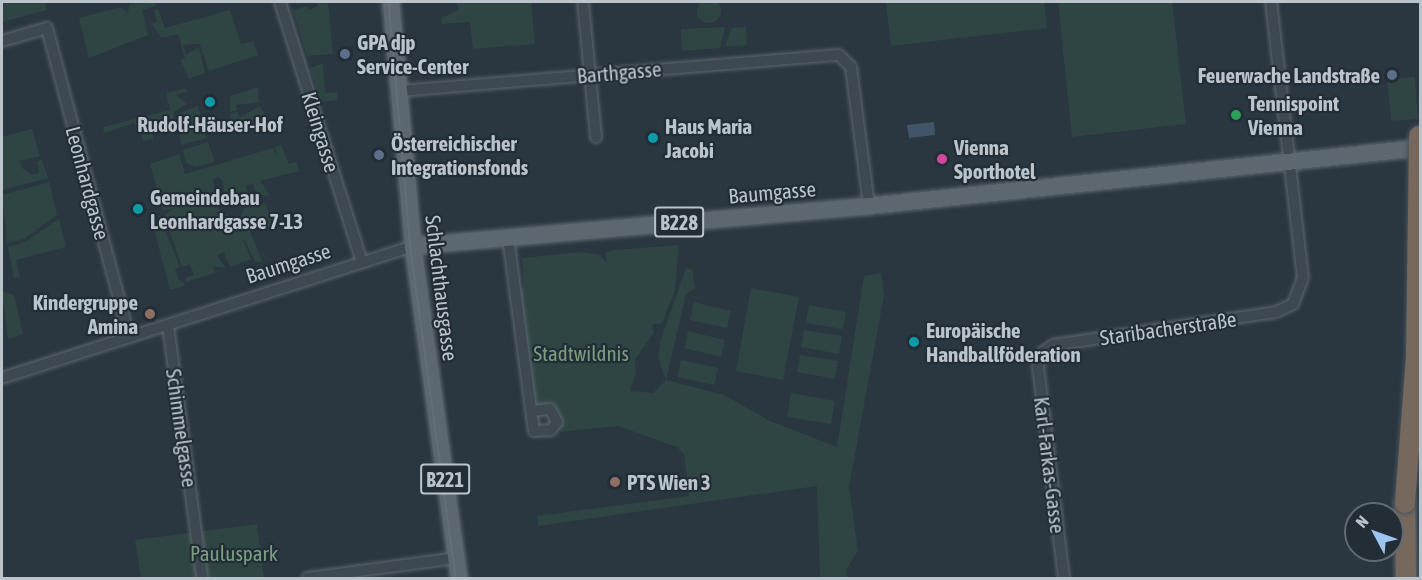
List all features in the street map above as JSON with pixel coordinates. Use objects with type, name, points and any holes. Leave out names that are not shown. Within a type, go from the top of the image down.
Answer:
[{"type":"highway","points":[[1406,579],[1405,503],[1416,356],[1420,129]]},
{"type":"main road","name":"Schlachthausgasse","points":[[391,2],[413,246],[459,579]]},
{"type":"main road","name":"Baumgasse","points":[[413,246],[869,206],[1286,160],[1420,148]]},
{"type":"street","name":"Kleingasse","points":[[280,2],[362,262]]},
{"type":"street","points":[[583,2],[596,137]]},
{"type":"street","points":[[1271,2],[1286,160]]},
{"type":"street","name":"Leonhardgasse","points":[[2,41],[47,28],[129,337]]},
{"type":"street","name":"Barthgasse","points":[[399,91],[839,55],[851,67],[869,206]]},
{"type":"street","name":"Staribacherstraße","points":[[1043,352],[1053,345],[1276,312],[1293,304],[1303,278],[1286,160]]},
{"type":"street","points":[[508,237],[532,411]]},
{"type":"street","name":"Baumgasse","points":[[2,378],[413,246]]},
{"type":"street","name":"Schimmelgasse","points":[[168,325],[202,579]]},
{"type":"street","name":"Karl-Farkas-Gasse","points":[[1043,352],[1038,366],[1064,579]]},
{"type":"street","points":[[307,579],[456,558]]},
{"type":"green space","points":[[709,-1],[718,2],[721,11],[718,20],[709,23],[700,20],[697,11],[700,2]]},
{"type":"green space","points":[[2,2],[45,2],[47,10],[2,22]]},
{"type":"green space","points":[[155,2],[156,6],[142,10],[148,35],[89,58],[79,18],[121,7],[128,13],[129,5]]},
{"type":"green space","points":[[317,2],[328,2],[333,54],[307,56],[293,10],[307,6],[309,10],[318,6]]},
{"type":"green space","points":[[456,2],[531,2],[535,44],[473,49],[470,22],[442,24],[441,18],[459,10]]},
{"type":"green space","points":[[886,2],[1044,2],[1047,28],[891,46]]},
{"type":"green space","points":[[1058,2],[1172,2],[1186,124],[1072,137]]},
{"type":"green space","points":[[158,9],[165,28],[230,10],[241,44],[253,41],[258,55],[209,71],[200,44],[183,46],[186,55],[199,47],[205,73],[189,79],[180,60],[185,58],[178,34],[162,38],[151,24],[157,22],[154,10]]},
{"type":"green space","points":[[725,27],[720,48],[682,51],[681,29]]},
{"type":"green space","points":[[746,27],[747,45],[725,47],[731,28]]},
{"type":"green space","points":[[323,63],[325,93],[338,92],[338,100],[321,102],[310,68]]},
{"type":"green space","points":[[1415,77],[1418,119],[1391,121],[1387,79]]},
{"type":"green space","points":[[258,87],[259,102],[236,105],[237,110],[230,112],[230,96]]},
{"type":"green space","points":[[186,88],[187,92],[176,95],[187,104],[174,112],[172,130],[157,125],[152,131],[154,139],[144,141],[134,123],[104,133],[103,127],[170,110],[166,93]]},
{"type":"green space","points":[[198,106],[207,138],[181,145],[177,114]]},
{"type":"green space","points":[[260,106],[267,119],[239,127],[233,123],[230,114],[238,112],[240,117]]},
{"type":"green space","points":[[32,129],[40,156],[20,161],[22,168],[32,175],[39,173],[37,161],[42,160],[48,178],[2,190],[2,137]]},
{"type":"green space","points":[[208,142],[215,162],[196,167],[186,163],[183,150]]},
{"type":"green space","points":[[281,145],[289,164],[296,162],[299,171],[260,181],[270,195],[265,196],[255,191],[253,183],[246,186],[252,207],[266,204],[273,226],[250,232],[262,261],[256,263],[241,234],[251,259],[230,267],[224,252],[217,255],[226,268],[213,266],[215,273],[186,282],[185,278],[194,275],[190,264],[182,267],[164,215],[174,208],[163,211],[150,164],[179,154],[185,174],[273,148],[277,157],[275,147]],"holes":[[[217,176],[223,181],[224,194],[245,206],[239,220],[232,221],[218,208],[213,181]]]},
{"type":"green space","points":[[49,182],[57,215],[24,239],[7,243],[2,195]]},
{"type":"green space","points":[[59,219],[66,247],[16,260],[20,277],[14,279],[8,247],[25,242]]},
{"type":"green space","points":[[163,226],[180,267],[175,269],[179,280],[186,285],[170,290],[154,229]]},
{"type":"green space","name":"Stadtwildnis","points":[[679,245],[675,291],[662,323],[652,325],[654,333],[635,359],[636,374],[630,391],[653,393],[666,380],[724,395],[770,421],[837,447],[864,276],[881,273],[884,295],[849,487],[858,551],[846,570],[847,578],[820,578],[817,486],[538,526],[537,516],[689,496],[684,454],[677,447],[618,426],[561,432],[560,414],[552,406],[534,404],[520,292],[524,285],[522,258],[581,252],[600,255],[607,263],[605,253],[614,250]]},
{"type":"green space","points":[[686,268],[692,269],[695,288],[686,294],[666,380],[658,357],[661,339]]},
{"type":"green space","points":[[751,288],[799,297],[783,380],[736,371]]},
{"type":"green space","points":[[2,291],[14,295],[23,334],[8,339]]},
{"type":"green space","points":[[694,302],[731,311],[727,328],[690,320]]},
{"type":"green space","points":[[809,305],[846,312],[843,329],[806,323]]},
{"type":"green space","points":[[804,330],[842,336],[839,354],[801,347]]},
{"type":"green space","points":[[688,331],[725,340],[721,357],[684,348]]},
{"type":"green space","points":[[800,355],[838,361],[835,379],[797,372]]},
{"type":"green space","points":[[681,360],[718,368],[714,385],[677,377]]},
{"type":"green space","points":[[791,393],[835,401],[831,424],[787,417]]},
{"type":"green space","name":"Pauluspark","points":[[257,524],[264,578],[141,578],[135,540]]},
{"type":"water","points":[[934,122],[935,135],[909,138],[907,125]]},
{"type":"tram line","points":[[389,2],[411,249],[456,578]]},
{"type":"place","name":"GPA djp Service-Center","points":[[345,54]]},
{"type":"place","name":"Feuerwache Landstraße","points":[[1392,75]]},
{"type":"place","name":"Rudolf-Häuser-Hof","points":[[210,102]]},
{"type":"place","name":"Tennispoint Vienna","points":[[1236,115]]},
{"type":"place","name":"Haus Maria Jacobi","points":[[653,138]]},
{"type":"place","name":"Österreichischer Integrationsfonds","points":[[379,155]]},
{"type":"place","name":"Vienna Sporthotel","points":[[942,159]]},
{"type":"place","name":"Gemeindebau Leonhardgasse 7-13","points":[[138,209]]},
{"type":"place","name":"Kindergruppe Amina","points":[[150,314]]},
{"type":"place","name":"Europäische Handballföderation","points":[[914,342]]},
{"type":"place","name":"PTS Wien 3","points":[[615,482]]}]
